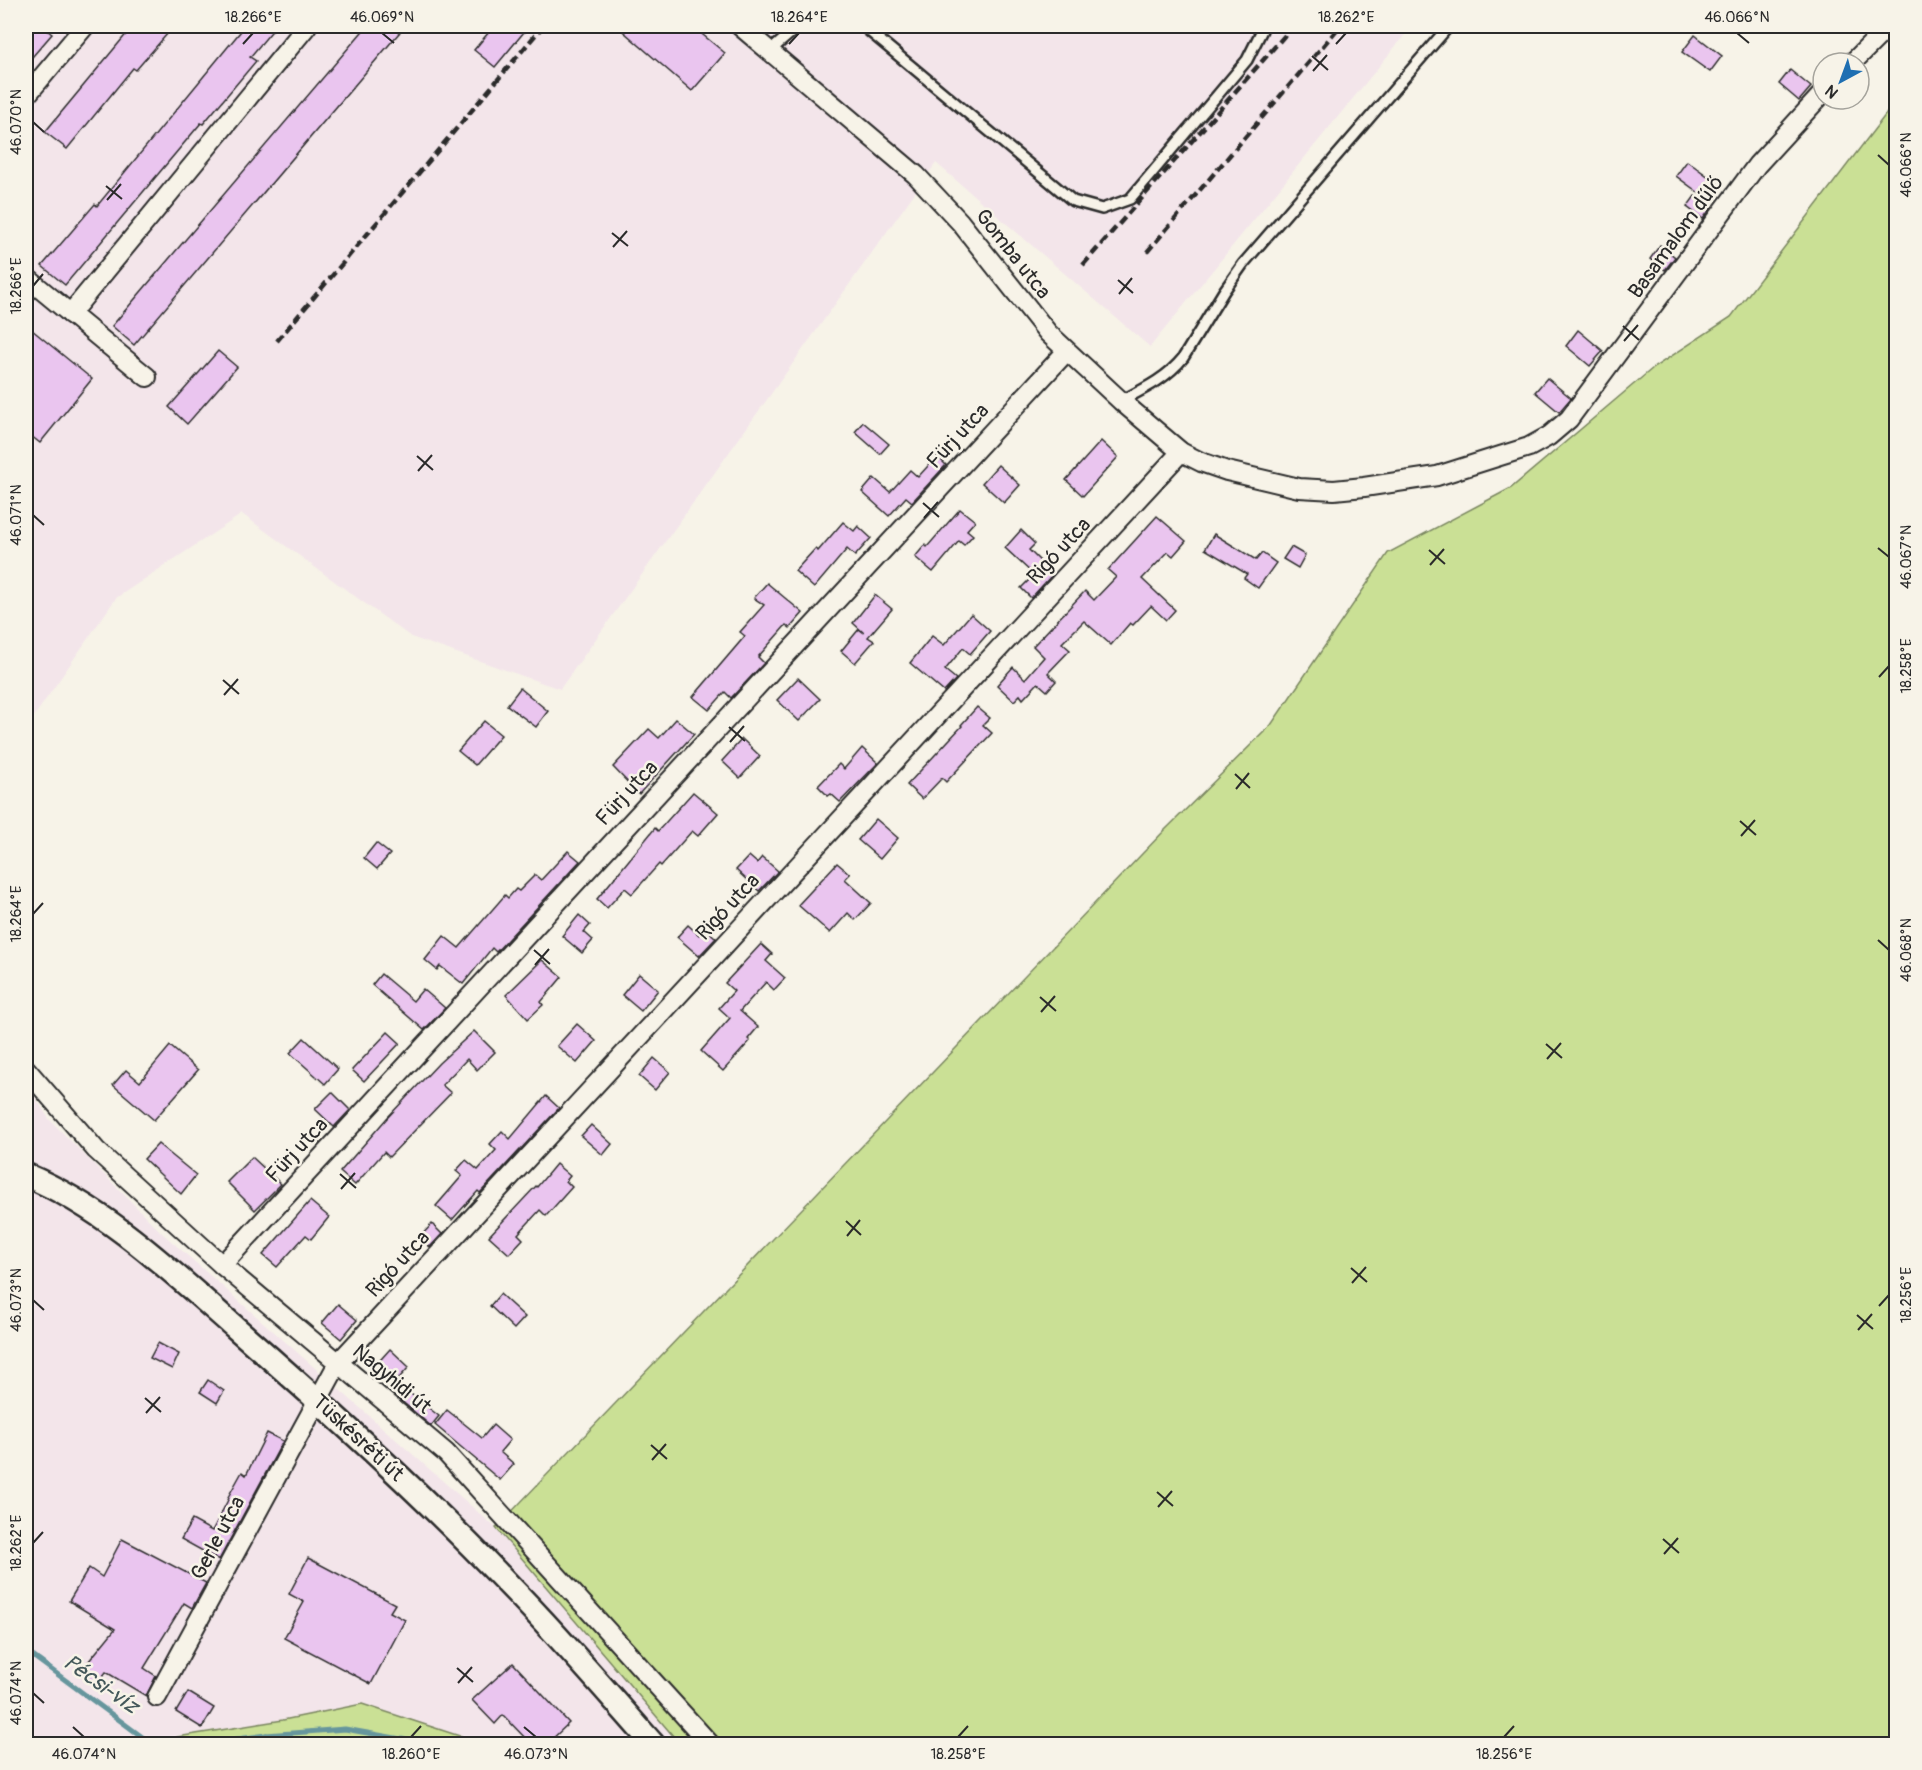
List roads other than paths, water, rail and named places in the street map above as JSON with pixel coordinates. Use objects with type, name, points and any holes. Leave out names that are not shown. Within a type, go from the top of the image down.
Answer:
[{"type":"street","points":[[26,96],[85,26]]},
{"type":"street","points":[[70,314],[307,26]]},
{"type":"street","name":"Gomba utca","points":[[740,26],[936,195],[960,222],[1034,317],[1066,352],[1121,401],[1181,452],[1218,468],[1267,481]]},
{"type":"street","points":[[1864,51],[1889,26]]},
{"type":"street","name":"Basamalom dűlő","points":[[1267,481],[1299,488],[1334,490],[1437,476],[1529,447],[1549,436],[1569,419],[1757,165],[1811,106]]},
{"type":"street","points":[[26,277],[147,377]]},
{"type":"street","name":"Fürj utca","points":[[222,1264],[1066,352]]},
{"type":"street","name":"Rigó utca","points":[[318,1400],[338,1363],[1181,452]]},
{"type":"street","name":"Nagyhidi út","points":[[26,1069],[96,1150],[222,1264],[446,1452],[710,1744]]},
{"type":"street","name":"Tüskésréti út","points":[[27,1180],[63,1194],[121,1231],[164,1265],[318,1400],[512,1587],[653,1744]]},
{"type":"street","name":"Gerle utca","points":[[157,1697],[318,1400]]},
{"type":"lane","points":[[770,51],[799,26]]},
{"type":"lane","points":[[863,26],[1073,201],[1102,209],[1130,199],[1246,60],[1262,30],[1261,26]]},
{"type":"lane","points":[[1121,401],[1148,387],[1176,367],[1184,358],[1224,291],[1244,264],[1449,26]]},
{"type":"waterway","name":"Pécsi-víz","points":[[26,1651],[145,1739],[157,1744]]},
{"type":"waterway","name":"Pécsi-víz","points":[[200,1744],[266,1735],[345,1729],[429,1744]]},
{"type":"waterway","points":[[266,1735],[272,1744]]},
{"type":"railway","points":[[277,341],[543,26]]},
{"type":"railway","points":[[1083,265],[1293,26]]},
{"type":"railway","points":[[1147,252],[1340,26]]}]
